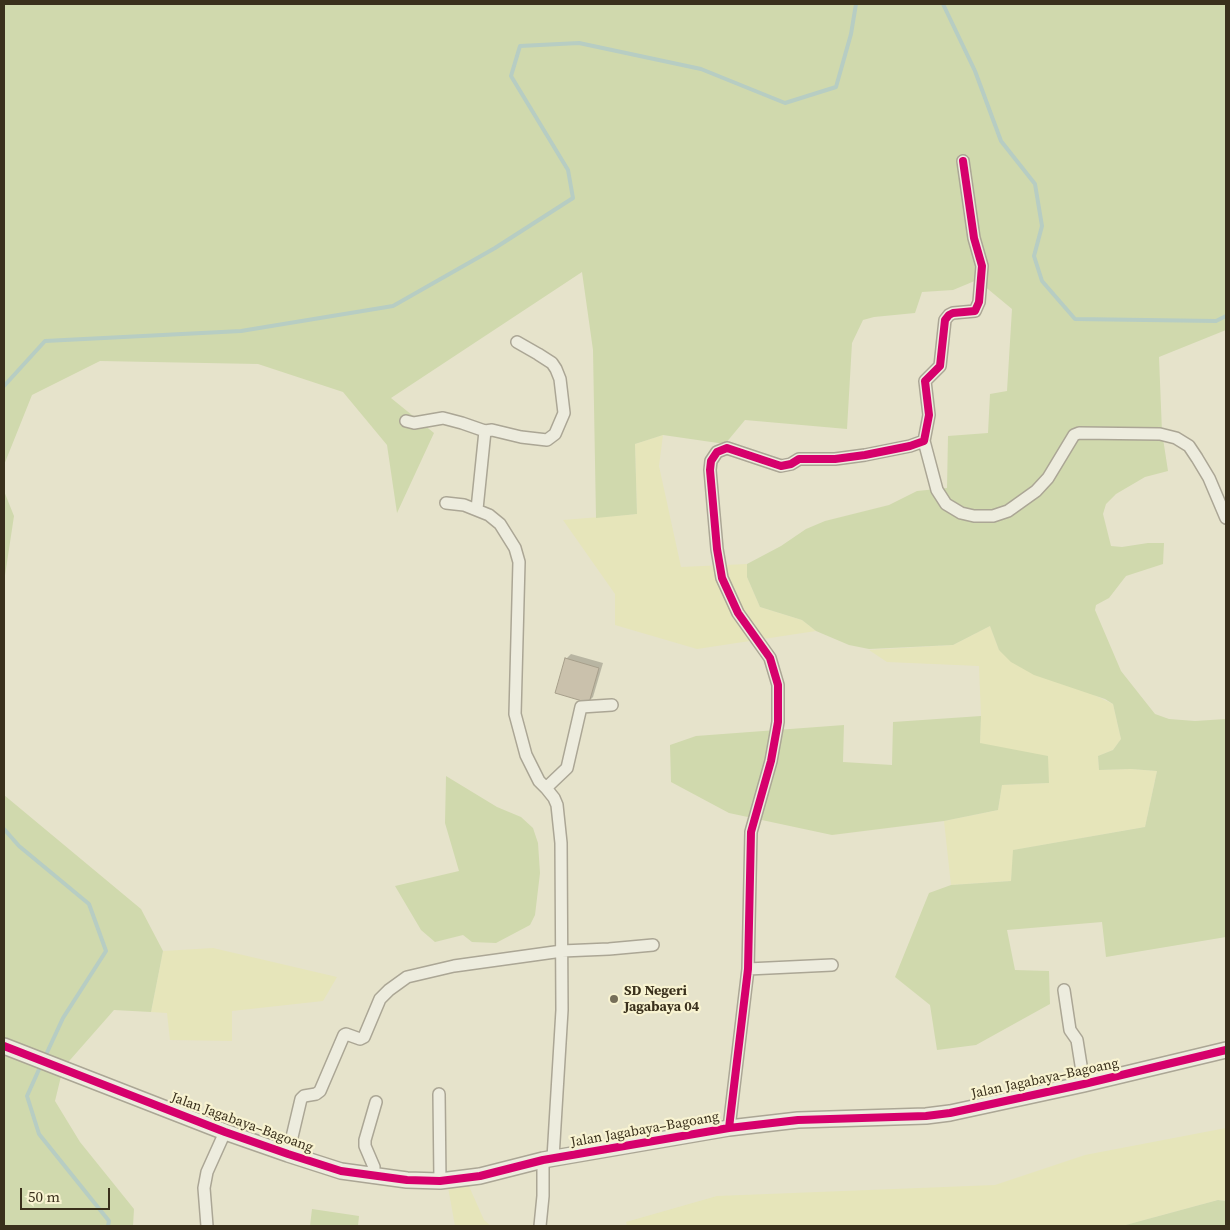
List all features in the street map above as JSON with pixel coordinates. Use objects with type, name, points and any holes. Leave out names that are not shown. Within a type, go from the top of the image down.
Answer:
[{"type":"street","points":[[962,161],[974,238],[982,266],[979,302],[975,310],[952,313],[945,320],[940,366],[925,381],[929,415],[924,442],[937,490],[946,504],[961,513],[974,516],[992,516],[1008,511],[1036,491],[1048,478],[1074,435],[1079,433],[1160,434],[1176,438],[1189,446],[1209,478],[1226,518]]},
{"type":"street","points":[[406,422],[414,423],[443,418],[485,432],[492,430],[521,437],[547,440],[555,434],[564,413],[560,378],[556,369],[545,359],[517,342]]},
{"type":"street","points":[[476,509],[483,434],[485,432]]},
{"type":"street","points":[[729,1128],[748,969],[752,832],[771,761],[778,722],[778,685],[770,658],[738,613],[722,578],[717,549],[710,470],[711,460],[717,452],[727,448],[781,466],[791,464],[799,459],[834,459],[865,455],[924,442]]},
{"type":"street","points":[[446,503],[464,505],[489,515],[500,524],[515,548],[519,562],[516,714],[526,755],[539,781],[554,798],[557,805],[561,843],[562,1010],[540,1226]]},
{"type":"street","points":[[546,788],[567,768],[581,707],[612,705]]},
{"type":"street","points":[[288,1154],[301,1099],[304,1096],[316,1094],[320,1091],[344,1035],[360,1039],[364,1037],[380,999],[407,977],[454,966],[562,951],[609,949],[653,944]]},
{"type":"street","points":[[748,969],[832,965]]},
{"type":"street","points":[[1064,990],[1070,1030],[1077,1040],[1084,1084]]},
{"type":"street","name":"Jalan Jagabaya–Bagoang","points":[[9,1048],[225,1132],[341,1171],[373,1177],[440,1181],[480,1176],[548,1159],[729,1128],[798,1120],[926,1116],[950,1113],[1084,1084],[1226,1050]]},
{"type":"street","points":[[439,1094],[440,1181]]},
{"type":"street","points":[[373,1177],[374,1167],[365,1146],[365,1140],[376,1102]]},
{"type":"street","points":[[207,1226],[204,1188],[207,1172],[225,1132]]},
{"type":"green space","points":[[4,4],[1226,4],[1226,330],[1159,357],[1162,432],[1168,471],[1145,477],[1116,494],[1106,504],[1103,514],[1111,546],[1122,547],[1148,543],[1164,543],[1163,564],[1126,576],[1109,598],[1096,605],[1095,610],[1121,671],[1155,714],[1169,719],[1195,721],[1226,719],[1226,937],[1106,957],[1102,922],[1007,930],[1015,970],[1049,971],[1050,1004],[976,1045],[937,1050],[930,1005],[895,977],[929,893],[951,885],[1011,881],[1013,850],[1145,827],[1157,771],[1131,769],[1099,770],[1098,756],[1113,750],[1121,739],[1113,704],[1105,699],[1034,675],[1011,662],[999,650],[990,626],[953,645],[869,649],[849,645],[816,631],[802,620],[760,607],[747,577],[747,564],[781,546],[806,529],[825,521],[889,505],[917,491],[947,488],[948,436],[988,433],[990,394],[1007,391],[1012,309],[977,280],[953,290],[922,292],[915,313],[874,317],[863,320],[852,343],[847,429],[745,420],[725,444],[663,435],[635,444],[637,514],[596,518],[593,350],[582,272],[391,398],[434,433],[397,513],[387,445],[343,392],[258,364],[100,361],[32,395],[4,465]]},
{"type":"green space","points":[[663,435],[659,466],[681,567],[747,564],[747,577],[760,607],[802,620],[816,631],[697,649],[615,625],[615,594],[563,520],[637,514],[635,444]]},
{"type":"green space","points":[[4,491],[14,516],[4,582]]},
{"type":"green space","points":[[990,626],[999,650],[1113,704],[1121,739],[1113,750],[1098,756],[1099,770],[1131,769],[1157,771],[1145,827],[1014,850],[1011,881],[951,885],[944,821],[998,810],[1002,785],[1049,783],[980,743],[979,666],[887,662],[869,650],[953,645]]},
{"type":"green space","points":[[981,716],[980,743],[1048,756],[1049,783],[1002,785],[998,810],[944,821],[832,835],[729,813],[671,782],[670,745],[696,736],[844,725],[843,762],[892,765],[893,722]]},
{"type":"green space","points":[[446,776],[497,807],[521,817],[533,828],[538,843],[540,873],[535,915],[530,925],[496,943],[472,942],[463,935],[435,942],[421,930],[395,886],[459,871],[445,823]]},
{"type":"green space","points":[[4,795],[141,909],[163,951],[151,1012],[114,1010],[63,1068],[55,1101],[80,1142],[134,1209],[133,1226],[4,1226]]},
{"type":"green space","points":[[213,948],[337,977],[323,1001],[232,1011],[232,1041],[170,1040],[167,1013],[151,1012],[163,951]]},
{"type":"green space","points":[[1226,1128],[1226,1201],[1218,1200],[1122,1226],[627,1226],[626,1222],[717,1196],[995,1185],[1085,1155]]},
{"type":"green space","points":[[468,1184],[484,1220],[491,1226],[455,1226],[448,1187]]},
{"type":"green space","points":[[1218,1200],[1226,1201],[1226,1226],[1122,1226]]},
{"type":"green space","points":[[312,1209],[359,1216],[358,1226],[310,1226]]},
{"type":"building","points":[[565,658],[599,668],[589,703],[555,693]]},
{"type":"waterway","points":[[4,386],[45,341],[241,331],[393,306],[495,248],[573,198],[568,170],[511,76],[520,46],[579,43],[701,69],[785,103],[836,87],[851,34],[856,4]]},
{"type":"waterway","points":[[943,4],[975,71],[1001,141],[1035,184],[1042,226],[1034,256],[1042,281],[1075,319],[1216,321],[1226,316]]},
{"type":"waterway","points":[[4,829],[19,846],[89,904],[106,951],[63,1018],[44,1059]]},
{"type":"waterway","points":[[41,1065],[27,1096],[39,1134],[109,1221],[108,1226]]},
{"type":"cycle path","points":[[729,1128],[748,969],[751,832],[771,761],[778,722],[778,685],[770,658],[738,613],[722,578],[717,549],[710,470],[711,461],[717,452],[727,448],[781,466],[791,464],[799,459],[835,459],[865,455],[910,446],[924,441],[929,415],[925,381],[940,366],[945,320],[953,313],[975,311],[979,302],[982,266],[974,238],[963,161]]},
{"type":"cycle path","points":[[4,1046],[225,1132],[341,1171],[407,1180],[440,1181],[480,1176],[543,1160],[729,1128],[798,1120],[926,1116],[950,1113],[1084,1084],[1226,1050]]},
{"type":"place","name":"SD Negeri Jagabaya 04","points":[[614,999]]}]
